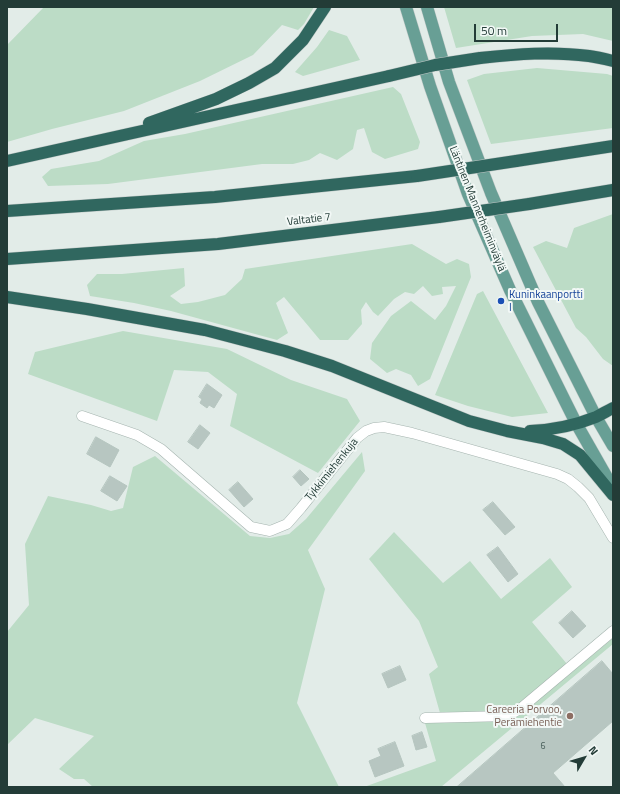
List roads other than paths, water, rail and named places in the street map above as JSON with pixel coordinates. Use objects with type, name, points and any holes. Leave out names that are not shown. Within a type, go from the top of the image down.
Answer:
[{"type":"highway","points":[[70,148],[184,111],[249,84],[275,68],[290,54],[303,40],[325,7]]},
{"type":"highway","points":[[7,161],[435,65],[516,54],[553,53],[590,56],[613,61]]},
{"type":"highway","points":[[7,211],[215,197],[417,176],[613,146]]},
{"type":"highway","name":"Valtatie 7","points":[[7,259],[218,244],[439,217],[613,190]]},
{"type":"highway","points":[[7,297],[87,309],[206,330],[270,347],[332,366],[469,421],[563,444],[580,455],[613,494]]},
{"type":"highway","points":[[507,431],[552,429],[596,417],[613,408]]},
{"type":"main road","name":"Läntinen Mannerheiminväylä","points":[[406,7],[430,86],[468,194],[510,290],[576,423],[613,488]]},
{"type":"main road","name":"Läntinen Mannerheiminväylä","points":[[427,7],[449,82],[491,193],[538,302],[596,417],[613,446]]},
{"type":"street","name":"Tykkimiehenkuja","points":[[82,416],[137,435],[161,449],[251,527],[270,530],[287,524],[357,438],[366,431],[384,427],[412,433],[557,474],[568,479],[589,498],[613,538]]},
{"type":"street","points":[[425,718],[507,716],[520,708],[613,631]]},
{"type":"place","name":"Kuninkaanportti I","points":[[501,301]]},
{"type":"place","name":"Careeria Porvoo, Perämiehentie","points":[[570,716]]}]
